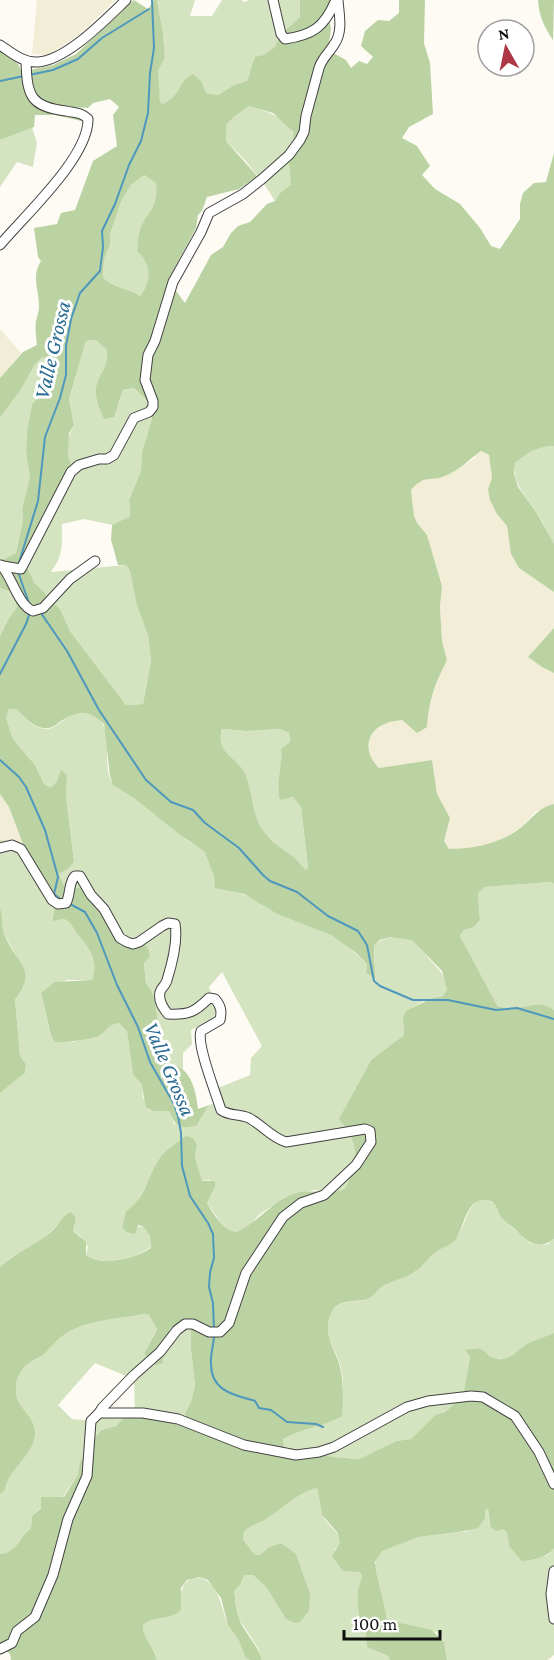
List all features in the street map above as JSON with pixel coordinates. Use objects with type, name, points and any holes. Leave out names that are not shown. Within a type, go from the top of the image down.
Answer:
[{"type":"street","points":[[0,45],[26,60],[40,62],[57,56],[90,35],[126,0]]},
{"type":"street","points":[[273,0],[281,33],[285,39],[301,36],[324,23],[337,0]]},
{"type":"street","points":[[1,565],[21,569],[72,472],[79,465],[107,459],[114,455],[134,418],[149,412],[153,407],[145,380],[148,355],[155,341],[173,282],[209,213],[243,194],[262,179],[289,155],[300,140],[304,132],[321,61],[336,42],[340,29],[337,0]]},
{"type":"street","points":[[0,245],[76,157],[88,126],[88,119],[82,113],[42,107],[33,99],[26,81],[26,60]]},
{"type":"street","points":[[1,565],[24,606],[33,611],[43,608],[70,579],[95,561]]},
{"type":"street","points":[[0,848],[12,845],[21,849],[52,900],[58,904],[66,903],[70,896],[71,880],[75,876],[80,876],[91,895],[104,909],[120,938],[127,942],[134,944],[168,923],[175,924],[176,936],[169,972],[160,993],[162,1007],[168,1014],[176,1014],[195,1012],[209,998],[215,999],[220,1005],[222,1012],[220,1020],[201,1031],[199,1037],[204,1061],[221,1110],[225,1114],[246,1117],[279,1140],[286,1142],[365,1129],[370,1131],[371,1136],[371,1142],[356,1165],[324,1195],[301,1203],[283,1218],[246,1273],[229,1323],[220,1332],[209,1332],[193,1324],[185,1324],[91,1420],[87,1476],[68,1519],[47,1591],[34,1617],[17,1631],[12,1642],[0,1649]]},
{"type":"street","points":[[99,1413],[143,1413],[178,1419],[244,1445],[296,1455],[334,1448],[407,1407],[428,1401],[471,1396],[483,1397],[515,1416],[539,1452],[554,1484]]},
{"type":"street","points":[[554,1571],[551,1594],[554,1619]]},
{"type":"shaded area","points":[[37,0],[116,0],[75,38],[48,55],[32,54]]},
{"type":"shaded area","points":[[0,329],[21,353],[0,378]]},
{"type":"shaded area","points":[[481,451],[489,456],[492,478],[488,489],[497,514],[507,526],[511,555],[519,568],[554,592],[554,628],[528,657],[554,673],[554,804],[535,812],[525,824],[493,843],[467,849],[449,849],[444,841],[450,818],[437,794],[432,760],[379,768],[370,760],[369,749],[370,739],[375,731],[386,723],[401,720],[410,725],[427,727],[428,711],[447,660],[442,641],[440,607],[442,586],[427,535],[414,516],[411,490],[420,480],[445,476],[471,461]]},
{"type":"shaded area","points":[[0,794],[9,807],[24,846],[0,839]]},
{"type":"green space","points":[[134,0],[148,9],[154,0],[157,0],[165,58],[158,70],[160,102],[163,104],[174,96],[184,81],[193,74],[202,82],[206,93],[218,95],[234,85],[247,81],[255,57],[264,55],[275,47],[281,34],[300,17],[300,0],[331,0],[328,14],[331,29],[328,50],[346,60],[351,68],[359,61],[367,64],[373,57],[361,46],[365,31],[378,20],[389,21],[399,13],[399,0],[425,0],[424,43],[430,63],[433,114],[409,127],[402,138],[417,146],[430,166],[422,175],[435,189],[460,204],[480,228],[491,246],[500,249],[520,219],[523,193],[534,183],[546,182],[554,153],[554,446],[538,449],[524,456],[515,463],[514,473],[518,487],[537,513],[554,544],[554,592],[519,568],[511,554],[507,526],[497,514],[490,500],[488,489],[492,478],[489,455],[481,451],[450,474],[424,480],[416,485],[411,490],[414,516],[427,535],[442,586],[440,607],[442,641],[447,660],[433,692],[427,727],[417,733],[402,720],[387,723],[374,731],[369,749],[370,756],[379,768],[432,760],[437,794],[450,818],[444,841],[449,849],[469,848],[498,841],[516,831],[541,810],[554,804],[554,884],[551,882],[485,887],[478,893],[480,920],[474,927],[464,930],[460,936],[498,1007],[518,1008],[544,1005],[554,1010],[554,1239],[549,1243],[534,1244],[504,1220],[492,1202],[485,1200],[474,1204],[466,1215],[455,1240],[433,1254],[419,1269],[383,1286],[370,1298],[340,1304],[332,1311],[328,1332],[341,1373],[342,1416],[283,1439],[284,1447],[288,1449],[359,1459],[396,1441],[411,1439],[435,1415],[445,1412],[454,1404],[464,1390],[470,1357],[465,1350],[478,1348],[494,1358],[505,1359],[527,1344],[554,1333],[554,1549],[540,1558],[522,1561],[509,1546],[507,1532],[491,1528],[488,1509],[485,1510],[485,1518],[478,1528],[419,1537],[382,1551],[375,1562],[387,1618],[391,1621],[432,1630],[444,1642],[447,1660],[390,1660],[388,1656],[367,1647],[365,1628],[359,1617],[358,1607],[358,1590],[362,1576],[360,1572],[343,1571],[332,1556],[340,1542],[337,1532],[322,1515],[317,1488],[297,1497],[244,1532],[243,1539],[254,1554],[260,1555],[269,1547],[281,1543],[296,1554],[310,1594],[309,1611],[300,1622],[294,1623],[286,1619],[267,1588],[253,1575],[244,1575],[240,1585],[234,1591],[237,1613],[262,1660],[246,1658],[239,1641],[228,1625],[221,1598],[208,1580],[199,1577],[187,1580],[181,1588],[181,1610],[172,1616],[153,1620],[143,1625],[145,1635],[157,1660],[11,1660],[10,1654],[2,1647],[0,1648],[0,1554],[14,1548],[31,1528],[32,1516],[41,1508],[41,1497],[64,1497],[78,1475],[80,1462],[91,1449],[90,1443],[101,1430],[116,1426],[128,1413],[179,1425],[186,1424],[185,1413],[191,1402],[195,1385],[191,1325],[187,1320],[170,1329],[162,1347],[163,1363],[156,1365],[144,1354],[157,1329],[149,1315],[102,1321],[73,1330],[61,1337],[43,1355],[28,1364],[18,1378],[17,1397],[35,1428],[34,1442],[11,1475],[5,1490],[0,1494],[0,1267],[45,1237],[71,1212],[76,1218],[73,1231],[86,1242],[86,1255],[93,1259],[119,1260],[151,1248],[150,1236],[144,1227],[138,1225],[135,1234],[126,1232],[122,1226],[126,1211],[142,1194],[162,1155],[186,1136],[193,1138],[197,1146],[195,1157],[202,1181],[215,1181],[215,1187],[207,1203],[219,1220],[231,1231],[235,1232],[245,1228],[279,1201],[291,1195],[343,1190],[353,1170],[356,1155],[349,1133],[339,1119],[371,1060],[404,1035],[403,1019],[406,1011],[432,998],[443,996],[447,990],[442,971],[412,940],[390,937],[380,940],[374,946],[375,978],[366,973],[367,964],[356,953],[331,935],[277,914],[244,894],[215,888],[214,877],[205,852],[134,798],[113,785],[104,724],[93,716],[78,713],[52,727],[44,728],[30,722],[16,709],[9,709],[6,718],[13,739],[35,765],[44,784],[51,788],[57,781],[61,770],[67,775],[66,796],[74,862],[59,874],[64,886],[74,889],[83,886],[117,929],[146,945],[150,956],[144,963],[146,983],[155,1003],[162,1055],[168,1062],[182,1068],[187,1074],[196,1094],[198,1109],[209,1105],[197,1125],[187,1127],[176,1124],[169,1111],[154,1111],[146,1107],[141,1083],[133,1075],[127,1031],[119,1023],[110,1026],[99,1036],[91,1038],[55,1042],[51,1036],[41,993],[55,982],[92,980],[94,965],[89,948],[67,920],[52,921],[55,906],[28,857],[9,807],[0,794],[0,636],[17,607],[14,593],[0,588],[0,561],[16,553],[23,520],[22,509],[30,478],[26,451],[32,405],[55,375],[54,363],[43,357],[35,364],[22,388],[0,418],[0,378],[23,352],[37,345],[36,324],[39,307],[36,272],[41,261],[38,257],[34,228],[57,224],[61,213],[75,210],[93,161],[117,146],[113,115],[119,107],[110,99],[93,103],[88,108],[57,106],[42,100],[33,89],[30,70],[53,65],[76,54]],"holes":[[[249,106],[273,113],[293,132],[294,144],[288,153],[291,184],[250,222],[238,226],[223,247],[211,255],[185,303],[168,280],[196,228],[198,215],[207,197],[239,189],[257,176],[226,141],[226,125]],[[144,175],[156,183],[157,191],[155,202],[141,227],[139,236],[137,251],[145,261],[148,273],[147,285],[140,296],[103,277],[104,259],[110,245],[110,234],[121,202],[131,185]],[[96,340],[107,350],[106,363],[96,391],[97,402],[104,419],[114,417],[123,390],[134,388],[150,403],[152,419],[142,452],[141,471],[129,500],[130,516],[112,525],[111,540],[118,565],[126,565],[130,571],[137,605],[148,635],[151,661],[143,704],[126,705],[70,631],[60,609],[34,582],[27,567],[28,555],[41,542],[55,504],[66,484],[71,466],[68,455],[69,433],[74,425],[69,399],[86,341]],[[222,729],[246,731],[280,729],[289,733],[290,742],[281,749],[279,794],[280,800],[293,797],[301,807],[308,867],[306,870],[293,856],[273,842],[262,829],[256,817],[246,776],[238,763],[224,750],[221,738]]]},
{"type":"green space","points":[[157,0],[195,0],[190,16],[212,16],[222,0],[242,0],[244,2],[249,0],[300,0],[300,17],[281,34],[276,47],[264,55],[249,74],[247,81],[234,85],[218,95],[206,93],[202,82],[163,104],[160,102],[157,70],[165,58]]},
{"type":"green space","points":[[538,0],[554,0],[553,40],[542,21]]},
{"type":"green space","points":[[0,49],[18,64],[26,91],[35,104],[49,111],[82,117],[86,122],[55,115],[35,115],[34,127],[0,140]]},
{"type":"green space","points":[[249,106],[283,121],[295,139],[291,184],[279,194],[275,201],[245,160],[226,141],[226,125]]},
{"type":"green space","points":[[32,127],[37,143],[33,167],[17,162],[0,187],[0,140]]},
{"type":"green space","points":[[144,175],[156,183],[158,192],[141,228],[137,250],[145,261],[148,273],[147,285],[140,296],[103,277],[104,259],[110,245],[110,234],[121,202],[131,185]]},
{"type":"green space","points":[[96,340],[107,350],[108,361],[96,389],[118,406],[123,390],[134,388],[150,403],[152,419],[142,452],[141,471],[129,500],[130,516],[112,525],[84,519],[62,524],[60,554],[51,572],[126,565],[130,571],[148,635],[151,661],[143,704],[126,705],[70,631],[60,609],[34,582],[27,567],[28,555],[41,542],[71,466],[68,444],[69,434],[74,425],[69,399],[86,341]]},
{"type":"green space","points":[[43,357],[54,363],[55,375],[40,394],[27,431],[26,451],[31,478],[22,509],[23,520],[16,553],[0,561],[0,418],[22,388],[35,364]]},
{"type":"green space","points":[[554,446],[554,544],[518,484],[515,463],[538,449]]},
{"type":"green space","points":[[0,588],[14,593],[17,607],[0,636]]},
{"type":"green space","points":[[554,628],[554,673],[528,657]]},
{"type":"green space","points":[[9,709],[16,709],[33,724],[46,729],[56,726],[71,715],[84,712],[100,720],[106,737],[108,769],[114,785],[134,797],[204,851],[213,875],[224,890],[246,896],[282,916],[314,927],[336,938],[367,964],[366,973],[375,964],[374,946],[383,940],[398,936],[414,941],[440,971],[447,991],[443,996],[420,1003],[407,1014],[403,1019],[404,1035],[371,1060],[345,1108],[357,1158],[346,1187],[340,1191],[314,1190],[285,1197],[259,1215],[249,1226],[237,1233],[229,1231],[207,1203],[215,1187],[209,1180],[202,1181],[195,1157],[197,1146],[147,1184],[135,1205],[126,1211],[122,1226],[145,1227],[150,1236],[151,1247],[145,1251],[119,1260],[93,1259],[86,1255],[88,1247],[73,1231],[76,1218],[65,1215],[42,1239],[0,1267],[0,1093],[25,1073],[26,1064],[20,1056],[15,998],[20,992],[22,966],[5,936],[0,908],[0,839],[24,846],[55,906],[52,920],[67,920],[92,954],[94,972],[92,980],[67,980],[41,993],[51,1037],[73,1042],[88,1037],[94,1038],[112,1024],[119,1023],[127,1030],[133,1075],[141,1082],[143,1098],[154,1111],[169,1111],[174,1124],[197,1125],[209,1105],[219,1102],[218,1088],[250,1075],[251,1058],[262,1046],[222,972],[209,987],[216,1007],[214,1018],[191,1030],[192,1044],[183,1053],[183,1069],[168,1062],[162,1055],[152,992],[146,983],[142,940],[126,936],[74,889],[64,886],[59,874],[74,862],[66,796],[67,775],[61,771],[51,789],[44,784],[35,765],[13,739],[6,718]]},
{"type":"green space","points":[[222,729],[246,731],[280,729],[289,733],[290,742],[281,750],[278,793],[288,798],[293,797],[301,807],[308,868],[305,870],[262,829],[256,817],[246,776],[238,763],[224,750],[221,738]]},
{"type":"green space","points":[[551,882],[554,884],[554,1010],[544,1005],[518,1008],[498,1007],[460,936],[464,930],[474,927],[480,920],[478,893],[485,887]]},
{"type":"green space","points":[[0,908],[5,936],[25,973],[22,989],[15,999],[20,1056],[26,1064],[25,1073],[0,1093]]},
{"type":"green space","points":[[478,1200],[487,1200],[497,1205],[503,1219],[530,1243],[548,1244],[554,1239],[554,1333],[524,1346],[517,1354],[504,1359],[495,1359],[478,1348],[466,1350],[470,1357],[464,1390],[454,1404],[445,1412],[435,1415],[411,1439],[396,1441],[359,1459],[333,1457],[284,1447],[283,1439],[292,1433],[335,1420],[341,1405],[343,1379],[328,1333],[332,1312],[346,1302],[370,1298],[384,1285],[416,1271],[433,1254],[455,1239],[471,1208]]},
{"type":"green space","points":[[143,1314],[149,1315],[157,1328],[144,1354],[162,1347],[170,1329],[187,1319],[191,1325],[195,1385],[191,1402],[185,1413],[186,1424],[180,1425],[135,1414],[134,1382],[131,1378],[95,1363],[58,1405],[72,1419],[93,1421],[94,1418],[128,1413],[116,1426],[101,1430],[95,1436],[78,1475],[63,1497],[51,1497],[32,1516],[31,1528],[14,1548],[0,1554],[0,1494],[5,1490],[11,1475],[30,1449],[35,1435],[33,1423],[17,1397],[16,1386],[19,1374],[61,1337],[73,1330],[92,1323]]},
{"type":"green space","points":[[317,1488],[322,1514],[340,1542],[334,1551],[361,1572],[358,1590],[359,1617],[365,1628],[367,1647],[388,1656],[390,1660],[262,1660],[258,1648],[238,1617],[234,1591],[240,1585],[244,1575],[253,1575],[267,1588],[287,1619],[294,1623],[309,1611],[304,1577],[295,1554],[281,1543],[269,1547],[260,1555],[254,1554],[243,1539],[244,1532],[250,1527],[268,1518],[297,1497]]},
{"type":"green space","points":[[488,1509],[490,1522],[507,1532],[509,1546],[534,1560],[548,1555],[554,1549],[554,1655],[548,1660],[447,1660],[445,1646],[438,1633],[390,1621],[387,1617],[375,1570],[375,1563],[381,1551],[419,1537],[468,1531]]},
{"type":"green space","points":[[195,1577],[210,1583],[214,1588],[229,1627],[250,1660],[157,1660],[143,1631],[143,1625],[153,1620],[172,1616],[181,1610],[181,1595],[184,1586]]},
{"type":"waterway","name":"Valle Grossa","points":[[18,566],[38,501],[45,437],[66,375],[66,346],[71,319],[80,293],[100,271],[102,231],[141,141],[148,113],[154,48],[152,0]]},
{"type":"waterway","points":[[29,75],[53,70],[78,59],[102,38],[149,9]]},
{"type":"waterway","points":[[0,81],[24,76]]},
{"type":"waterway","name":"Valle Grossa","points":[[18,572],[30,606]]},
{"type":"waterway","name":"Valle Grossa","points":[[0,674],[30,612]]},
{"type":"waterway","points":[[41,613],[67,651],[99,710],[146,780],[171,802],[193,810],[205,823],[239,848],[270,881],[297,892],[328,916],[358,931],[367,945],[374,981],[380,986],[413,1000],[448,1000],[496,1010],[517,1008],[554,1019]]},
{"type":"waterway","name":"Valle Grossa","points":[[0,760],[19,777],[26,787],[45,830],[58,877],[54,894],[60,899]]},
{"type":"waterway","name":"Valle Grossa","points":[[70,904],[85,912],[97,933],[117,985],[138,1027],[150,1062],[174,1104],[181,1133],[182,1166],[190,1196],[213,1234],[214,1258],[209,1287],[213,1303],[214,1330]]},
{"type":"waterway","name":"Valle Grossa","points":[[214,1335],[211,1364],[212,1373],[219,1386],[232,1394],[255,1401],[259,1408],[271,1410],[287,1422],[316,1424],[323,1427]]}]
